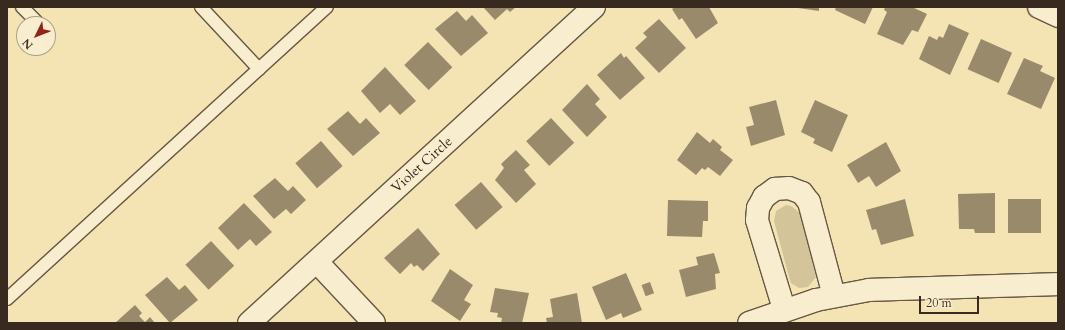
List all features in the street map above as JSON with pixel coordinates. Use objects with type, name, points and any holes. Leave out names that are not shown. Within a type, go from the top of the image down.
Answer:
[{"type":"street","name":"Violet Circle","points":[[249,323],[594,7]]},
{"type":"street","points":[[1039,7],[1058,16]]},
{"type":"street","points":[[784,310],[757,220],[758,208],[764,197],[775,189],[789,188],[802,193],[809,202],[834,296]]},
{"type":"street","points":[[317,262],[374,323]]},
{"type":"street","points":[[749,323],[784,310],[834,296],[869,290],[916,286],[1058,284]]},
{"type":"lane","points":[[22,7],[31,16]]},
{"type":"lane","points":[[201,7],[259,69]]},
{"type":"lane","points":[[7,299],[327,7]]},
{"type":"shaded area","points":[[786,205],[791,206],[800,213],[816,277],[808,287],[799,288],[791,283],[789,277],[774,221],[776,211]]},
{"type":"building","points":[[483,7],[516,7],[510,12],[507,9],[495,20]]},
{"type":"building","points":[[675,7],[709,7],[718,23],[696,39],[682,18],[679,20],[672,9]]},
{"type":"building","points":[[791,7],[819,7],[819,11]]},
{"type":"building","points":[[836,7],[873,7],[865,24],[835,10]]},
{"type":"building","points":[[885,7],[912,7],[927,14],[918,32],[912,30],[903,45],[877,34],[887,12],[884,10]]},
{"type":"building","points":[[457,11],[466,21],[472,15],[488,33],[461,56],[435,29]]},
{"type":"building","points":[[659,19],[686,48],[659,73],[635,48],[647,37],[643,33]]},
{"type":"building","points":[[949,24],[969,33],[950,75],[919,59],[929,36],[937,40],[939,36],[943,38]]},
{"type":"building","points":[[981,39],[1012,53],[999,83],[968,69]]},
{"type":"building","points":[[428,42],[452,67],[429,90],[404,65]]},
{"type":"building","points":[[621,53],[624,58],[626,56],[645,78],[620,100],[597,75]]},
{"type":"building","points":[[1024,58],[1043,66],[1040,71],[1055,78],[1041,109],[1007,94]]},
{"type":"building","points":[[385,67],[416,101],[400,115],[390,104],[380,113],[361,91]]},
{"type":"building","points":[[587,84],[600,99],[595,104],[607,117],[587,137],[562,110]]},
{"type":"building","points":[[776,100],[785,135],[751,146],[746,127],[754,125],[749,107]]},
{"type":"building","points":[[815,100],[848,115],[832,152],[813,143],[815,139],[801,132]]},
{"type":"building","points":[[348,111],[360,124],[366,118],[380,133],[353,156],[327,129]]},
{"type":"building","points":[[551,118],[574,143],[549,166],[526,141]]},
{"type":"building","points":[[697,132],[710,143],[713,139],[722,147],[720,150],[733,160],[720,176],[708,167],[705,170],[702,168],[696,175],[677,160]]},
{"type":"building","points":[[321,141],[343,166],[317,188],[295,163]]},
{"type":"building","points":[[886,142],[901,171],[876,187],[869,176],[858,183],[847,165]]},
{"type":"building","points":[[516,150],[530,165],[524,170],[536,184],[516,203],[495,180],[504,168],[501,164]]},
{"type":"building","points":[[275,178],[288,191],[293,186],[306,200],[291,214],[286,209],[274,219],[253,196]]},
{"type":"building","points":[[481,182],[503,207],[476,230],[455,205]]},
{"type":"building","points":[[995,193],[995,233],[975,233],[974,229],[959,229],[958,194]]},
{"type":"building","points":[[905,199],[914,236],[881,245],[876,229],[872,230],[866,210]]},
{"type":"building","points":[[1008,199],[1041,199],[1041,233],[1008,233]]},
{"type":"building","points":[[668,200],[708,201],[708,221],[703,221],[702,237],[667,236]]},
{"type":"building","points":[[244,203],[272,232],[256,246],[250,239],[238,250],[218,228]]},
{"type":"building","points":[[418,228],[440,254],[423,271],[417,265],[414,267],[411,263],[400,274],[384,258]]},
{"type":"building","points":[[211,241],[234,266],[209,290],[185,265]]},
{"type":"building","points":[[714,253],[720,273],[715,274],[716,289],[686,297],[679,270],[698,265],[696,257]]},
{"type":"building","points":[[450,269],[473,285],[464,300],[471,304],[460,321],[431,301]]},
{"type":"building","points":[[626,273],[642,310],[623,318],[621,313],[606,320],[592,287]]},
{"type":"building","points":[[167,277],[179,290],[185,285],[198,300],[170,323],[145,295]]},
{"type":"building","points":[[650,282],[654,293],[646,296],[642,285]]},
{"type":"building","points":[[495,288],[529,293],[522,323],[501,323],[502,318],[497,317],[498,313],[490,312]]},
{"type":"building","points":[[577,293],[582,323],[547,323],[546,318],[553,317],[550,299]]},
{"type":"building","points":[[135,305],[142,313],[139,316],[145,322],[150,317],[155,323],[115,323]]}]
